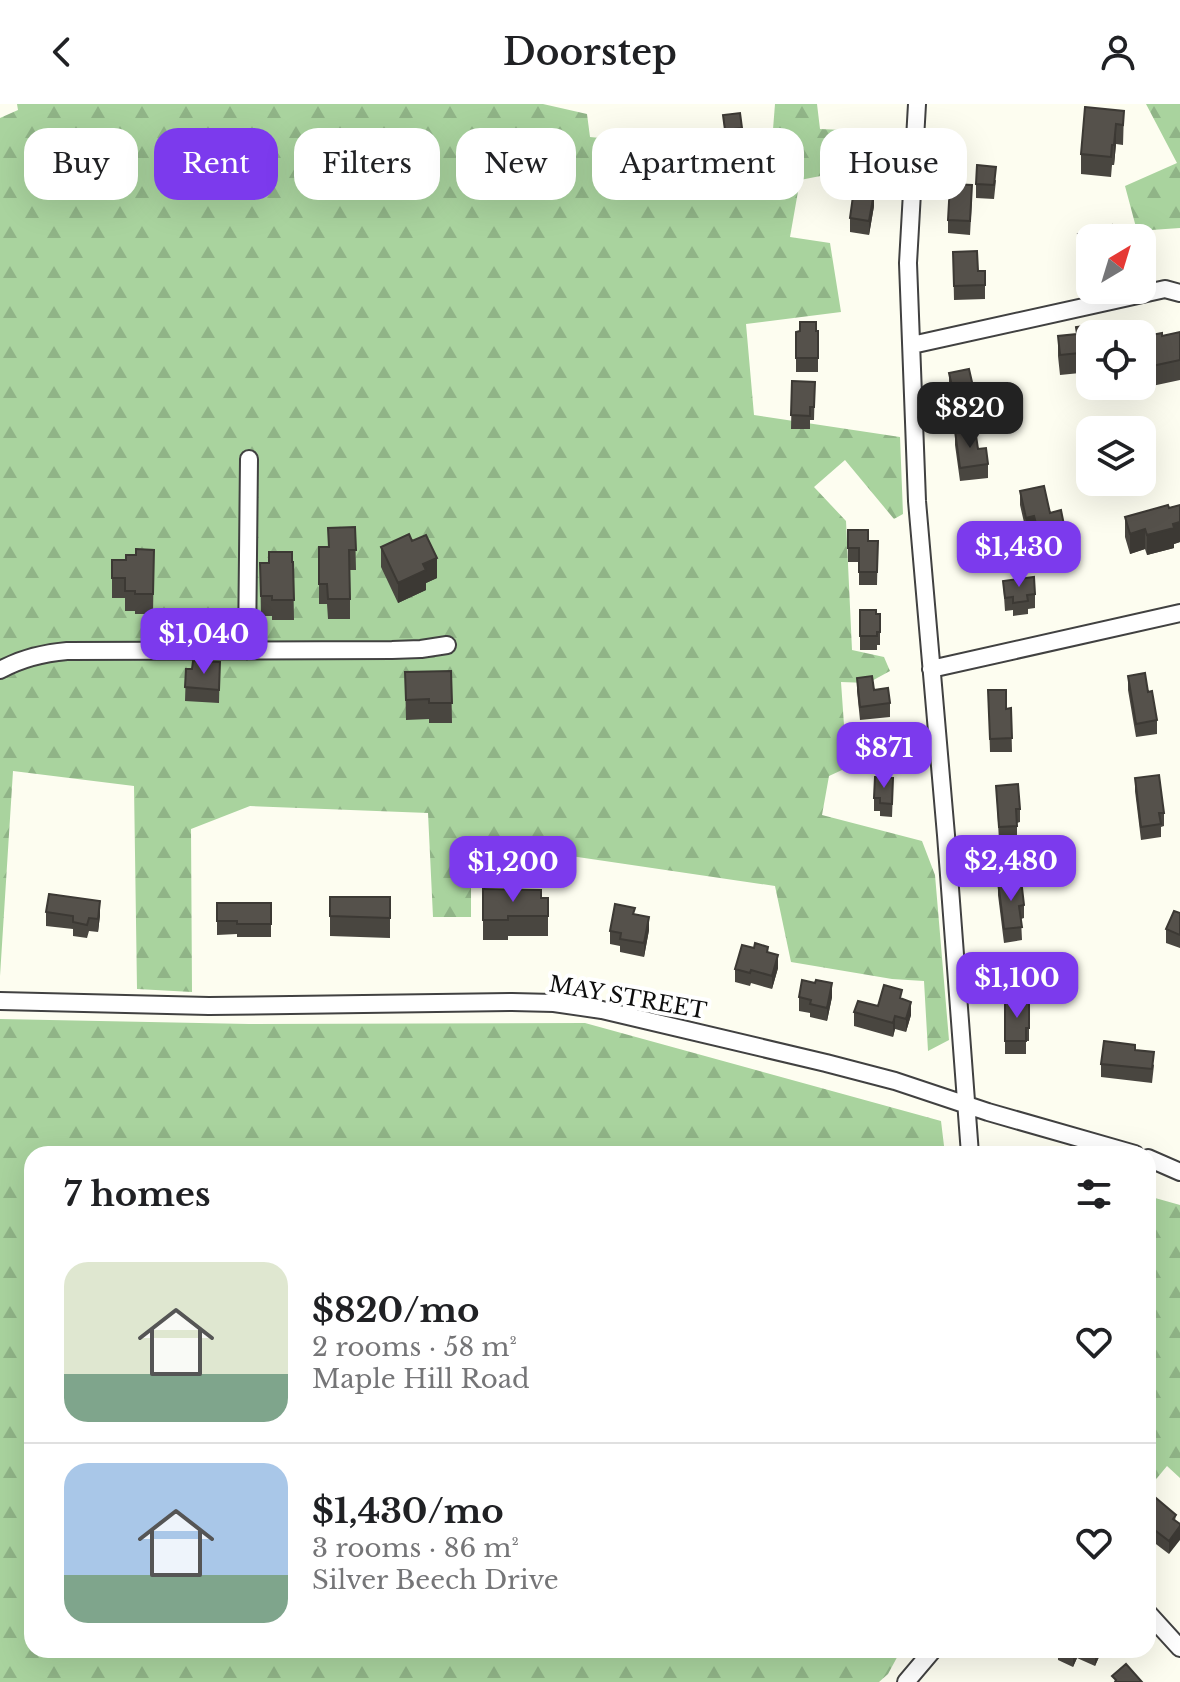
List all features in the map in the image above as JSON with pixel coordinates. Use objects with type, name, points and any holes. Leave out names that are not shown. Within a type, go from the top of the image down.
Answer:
[{"type":"street","points":[[917,104],[908,263],[917,501],[970,1146]]},
{"type":"street","points":[[912,345],[1165,289],[1180,293]]},
{"type":"street","points":[[247,651],[249,459]]},
{"type":"street","points":[[931,669],[1180,613]]},
{"type":"street","points":[[0,670],[23,659],[67,651],[421,649],[447,645]]},
{"type":"street","name":"MAY STREET","points":[[0,1001],[209,1006],[554,1003],[602,1010],[826,1063],[1107,1146]]},
{"type":"street","points":[[1156,1162],[1180,1172]]},
{"type":"street","points":[[1156,1622],[1180,1648]]},
{"type":"street","points":[[906,1682],[926,1658]]},
{"type":"green space","points":[[17,104],[543,104],[587,114],[592,137],[592,200],[796,200],[790,237],[830,243],[841,312],[746,324],[754,415],[900,437],[903,514],[894,519],[845,460],[814,487],[846,521],[852,650],[884,657],[890,671],[868,683],[841,682],[844,725],[880,739],[881,752],[829,776],[822,815],[922,841],[935,875],[949,1040],[928,1051],[924,981],[892,979],[791,962],[775,886],[564,855],[471,836],[471,917],[433,917],[428,813],[250,806],[191,829],[192,992],[137,989],[134,786],[13,771],[0,976],[0,118],[18,110]]},
{"type":"green space","points":[[775,104],[817,104],[820,176],[804,179],[804,128],[773,128]]},
{"type":"green space","points":[[1146,104],[1180,104],[1180,228],[1156,230],[1156,224],[1135,224],[1125,186],[1177,163]]},
{"type":"green space","points":[[0,1019],[249,1024],[585,1023],[941,1121],[944,1146],[24,1146],[24,1658],[897,1658],[888,1674],[879,1682],[0,1682]]},
{"type":"green space","points":[[1156,1198],[1180,1205],[1180,1478],[1167,1466],[1156,1479]]},
{"type":"building","points":[[1085,107],[1124,111],[1123,125],[1116,124],[1111,157],[1081,154]]},
{"type":"building","points":[[740,113],[742,128],[725,128],[723,115]]},
{"type":"building","points":[[977,165],[996,167],[994,185],[976,184]]},
{"type":"building","points":[[967,185],[972,185],[970,221],[948,220],[949,200],[967,200]]},
{"type":"building","points":[[852,200],[873,200],[869,221],[850,218]]},
{"type":"building","points":[[977,251],[978,271],[985,271],[985,285],[954,286],[953,252]]},
{"type":"building","points":[[800,322],[816,322],[818,358],[796,358],[796,332],[800,331]]},
{"type":"building","points":[[1180,332],[1180,360],[1156,365],[1156,334],[1162,333],[1162,336]]},
{"type":"building","points":[[1076,334],[1076,353],[1060,355],[1058,336]]},
{"type":"building","points":[[969,369],[977,404],[957,409],[949,373]]},
{"type":"building","points":[[792,381],[815,382],[814,407],[810,407],[810,416],[791,415]]},
{"type":"building","points":[[975,429],[978,449],[986,448],[988,464],[960,468],[955,431]]},
{"type":"building","points":[[1044,486],[1050,513],[1061,510],[1064,525],[1038,531],[1034,516],[1026,518],[1020,491]]},
{"type":"building","points":[[1168,505],[1169,508],[1180,505],[1180,522],[1173,524],[1174,528],[1147,535],[1145,529],[1130,534],[1125,517]]},
{"type":"building","points":[[355,527],[356,550],[349,550],[350,599],[328,599],[327,584],[319,584],[319,547],[329,547],[328,528]]},
{"type":"building","points":[[848,530],[868,530],[868,541],[878,541],[877,572],[859,572],[859,548],[848,548]]},
{"type":"building","points":[[409,534],[412,541],[426,535],[437,558],[423,564],[426,570],[398,583],[381,547]]},
{"type":"building","points":[[136,549],[154,550],[153,594],[125,591],[125,578],[112,578],[112,560],[126,560],[126,555],[136,555]]},
{"type":"building","points":[[269,552],[292,552],[294,600],[272,600],[272,596],[261,596],[260,563],[269,563]]},
{"type":"building","points":[[1034,577],[1035,594],[1027,595],[1028,601],[1013,603],[1013,597],[1005,598],[1003,581]]},
{"type":"building","points":[[860,610],[876,610],[876,614],[880,614],[880,632],[877,636],[860,636]]},
{"type":"building","points":[[193,661],[220,662],[219,690],[185,687],[186,669],[192,669]]},
{"type":"building","points":[[451,671],[452,703],[429,703],[429,699],[406,700],[405,672]]},
{"type":"building","points":[[1145,673],[1157,720],[1136,724],[1128,676]]},
{"type":"building","points":[[872,676],[874,690],[888,688],[890,703],[860,707],[857,678]]},
{"type":"building","points":[[988,690],[1006,690],[1006,709],[1011,708],[1012,738],[990,739]]},
{"type":"building","points":[[1159,775],[1164,813],[1159,813],[1161,824],[1141,827],[1135,778]]},
{"type":"building","points":[[875,777],[893,778],[892,804],[880,803],[880,798],[874,798]]},
{"type":"building","points":[[1018,784],[1020,809],[1016,809],[1017,826],[999,827],[996,786]]},
{"type":"building","points":[[1021,879],[1024,905],[1019,906],[1022,927],[1004,929],[998,882]]},
{"type":"building","points":[[483,889],[541,890],[541,898],[548,898],[548,916],[508,916],[508,920],[483,920]]},
{"type":"building","points":[[49,894],[100,901],[98,919],[89,918],[87,925],[73,922],[73,916],[46,912]]},
{"type":"building","points":[[330,897],[390,897],[390,918],[330,916]]},
{"type":"building","points":[[217,903],[271,903],[271,924],[217,921]]},
{"type":"building","points":[[615,904],[635,908],[633,914],[649,917],[644,943],[620,939],[621,933],[610,931]]},
{"type":"building","points":[[1174,911],[1180,913],[1180,935],[1166,929]]},
{"type":"building","points":[[755,943],[768,947],[767,952],[778,955],[772,976],[735,969],[742,945],[754,948]]},
{"type":"building","points":[[802,980],[832,983],[827,1008],[810,1004],[811,1000],[799,997]]},
{"type":"building","points":[[884,985],[902,990],[900,998],[911,1002],[906,1019],[895,1016],[893,1023],[854,1012],[858,1001],[878,1006]]},
{"type":"building","points":[[1029,999],[1026,1041],[1005,1041],[1005,1000]]},
{"type":"building","points":[[1104,1041],[1135,1045],[1135,1050],[1154,1052],[1152,1069],[1101,1064]]},
{"type":"building","points":[[1156,1498],[1176,1515],[1173,1519],[1180,1524],[1169,1541],[1156,1531]]},
{"type":"building","points":[[1126,1664],[1142,1682],[1115,1682],[1112,1676]]}]
